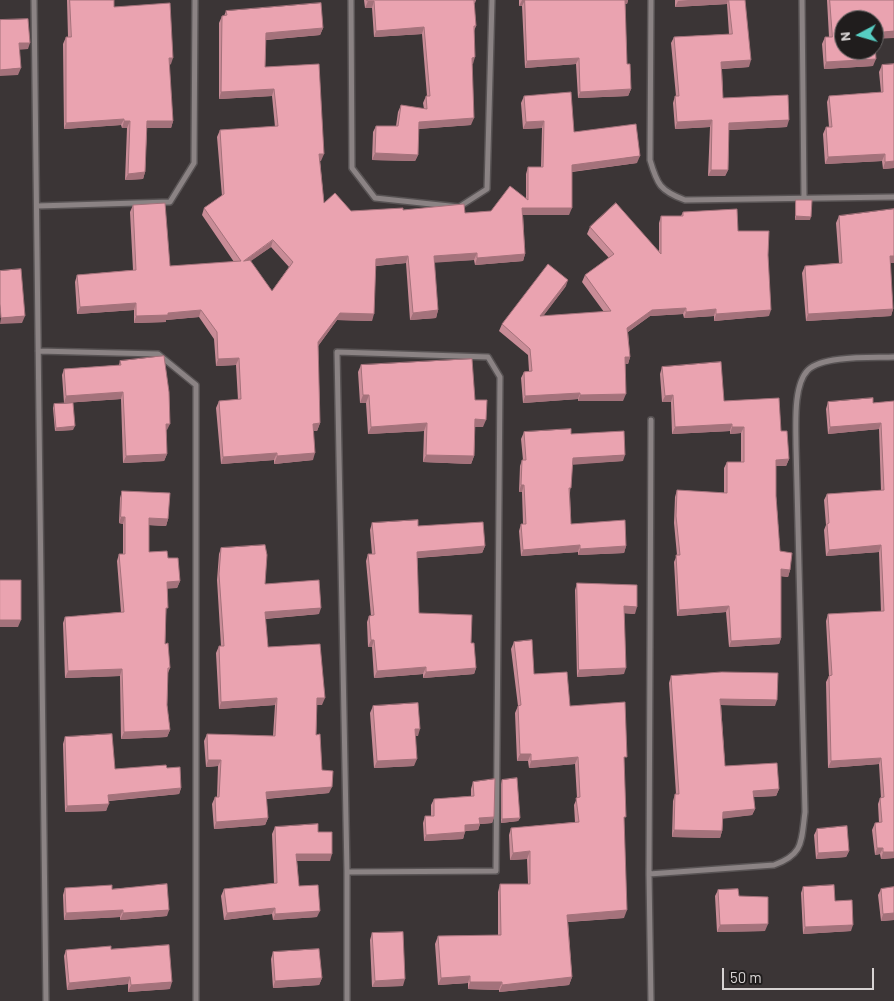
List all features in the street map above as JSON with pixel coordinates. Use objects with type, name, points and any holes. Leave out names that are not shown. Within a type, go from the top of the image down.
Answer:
[{"type":"street","points":[[34,0],[46,1001]]},
{"type":"street","points":[[37,206],[170,202],[194,163],[195,0]]},
{"type":"street","points":[[351,0],[352,168],[375,198],[460,207],[487,189],[492,0]]},
{"type":"street","points":[[651,0],[650,160],[656,181],[663,190],[685,200],[894,197]]},
{"type":"street","points":[[802,0],[804,197]]},
{"type":"street","points":[[38,351],[158,354],[196,385],[196,1001]]},
{"type":"street","points":[[346,1001],[347,872],[337,352],[488,358],[500,377],[496,871],[347,872]]},
{"type":"street","points":[[649,874],[774,864],[788,860],[798,851],[805,812],[796,445],[796,410],[800,385],[808,370],[824,361],[894,357]]},
{"type":"street","points":[[651,420],[649,874],[651,1001]]},
{"type":"building","points":[[70,0],[114,0],[114,7],[170,3],[173,58],[169,58],[173,121],[147,121],[145,172],[128,174],[130,121],[124,121],[124,119],[66,123],[66,37],[71,37]]},
{"type":"building","points":[[367,0],[474,0],[476,26],[474,26],[475,57],[472,58],[474,118],[419,122],[418,155],[375,153],[376,126],[398,126],[401,105],[427,109],[426,96],[430,96],[424,27],[376,31],[374,1]]},
{"type":"building","points":[[525,0],[625,0],[627,64],[630,64],[631,89],[580,92],[579,58],[527,61]]},
{"type":"building","points":[[729,0],[745,0],[751,60],[721,62],[723,98],[788,95],[789,120],[729,123],[728,170],[711,170],[712,120],[677,122],[675,96],[679,96],[674,37],[732,34]]},
{"type":"building","points":[[830,0],[894,0],[894,31],[884,32],[884,10],[834,10],[834,60],[859,60],[826,62],[825,37],[832,37]]},
{"type":"building","points":[[321,3],[323,28],[266,33],[265,67],[319,64],[324,154],[319,154],[324,203],[335,193],[351,211],[403,208],[403,210],[464,204],[465,213],[491,211],[510,186],[528,200],[528,167],[543,167],[544,121],[526,122],[524,96],[571,92],[574,132],[636,124],[640,156],[572,165],[572,208],[522,208],[525,254],[477,258],[477,253],[434,256],[438,310],[413,313],[408,256],[376,259],[374,314],[340,313],[318,342],[320,423],[313,424],[315,453],[277,456],[277,453],[223,457],[219,401],[241,399],[239,358],[218,359],[217,332],[201,310],[168,313],[168,315],[136,316],[136,303],[80,307],[77,275],[136,270],[133,205],[165,203],[170,266],[241,261],[204,208],[224,194],[220,130],[278,126],[274,89],[221,92],[222,16],[227,15],[226,11]],"holes":[[[273,240],[293,262],[272,291],[250,260],[244,261]]]},
{"type":"building","points":[[28,19],[30,43],[19,43],[21,68],[0,70],[0,20]]},
{"type":"building","points":[[894,64],[894,161],[885,162],[885,154],[828,157],[826,127],[832,127],[829,96],[883,92],[882,65]]},
{"type":"building","points":[[796,200],[812,200],[811,217],[796,216]]},
{"type":"building","points":[[616,203],[661,254],[661,216],[683,216],[683,212],[737,209],[738,231],[769,231],[768,255],[771,310],[716,314],[716,309],[686,312],[686,308],[652,310],[627,328],[630,357],[625,357],[626,394],[580,395],[580,393],[525,396],[524,372],[532,371],[530,349],[502,324],[548,264],[568,280],[540,316],[611,311],[585,275],[614,254],[590,227]]},
{"type":"building","points":[[894,209],[894,256],[890,256],[893,309],[808,314],[805,266],[842,263],[839,216]]},
{"type":"building","points":[[21,269],[25,316],[1,318],[0,271]]},
{"type":"building","points":[[164,356],[169,392],[170,424],[166,424],[167,454],[126,456],[123,392],[66,396],[64,369],[121,365],[120,361]]},
{"type":"building","points":[[472,359],[475,400],[487,400],[486,420],[475,419],[474,456],[426,455],[427,423],[371,427],[369,395],[363,395],[361,365]]},
{"type":"building","points":[[721,362],[724,401],[779,398],[781,431],[787,431],[789,459],[776,460],[776,496],[780,551],[792,553],[790,570],[781,569],[781,638],[731,641],[729,606],[679,610],[676,555],[680,555],[676,516],[677,490],[727,493],[727,462],[744,462],[744,427],[732,427],[732,424],[675,427],[673,395],[665,396],[662,367]]},
{"type":"building","points":[[873,398],[873,403],[894,401],[894,852],[883,852],[883,848],[877,848],[875,823],[882,822],[880,798],[884,797],[881,758],[831,761],[829,676],[832,675],[828,614],[884,611],[881,545],[829,550],[827,494],[884,490],[881,423],[830,427],[828,402]]},
{"type":"building","points":[[73,403],[75,426],[56,428],[54,404]]},
{"type":"building","points":[[571,429],[571,434],[624,431],[625,455],[573,458],[571,488],[569,488],[571,524],[625,520],[626,546],[580,549],[580,545],[523,550],[521,524],[526,524],[524,485],[521,485],[522,460],[526,460],[524,432]]},
{"type":"building","points":[[122,491],[170,493],[168,519],[149,518],[149,552],[167,551],[168,558],[178,558],[180,581],[167,582],[168,608],[166,608],[165,644],[168,643],[170,668],[168,668],[167,705],[170,730],[124,732],[122,669],[68,671],[65,617],[124,612],[119,554],[125,554],[125,517],[121,517]]},
{"type":"building","points":[[418,520],[418,526],[483,522],[485,546],[417,552],[419,613],[472,615],[471,643],[474,643],[476,668],[426,672],[426,667],[377,671],[369,616],[374,615],[368,554],[375,554],[372,523]]},
{"type":"building","points":[[265,545],[267,555],[265,584],[319,580],[321,608],[265,612],[268,647],[320,644],[325,698],[317,698],[316,735],[320,734],[322,770],[333,771],[332,787],[266,792],[268,818],[216,822],[215,797],[219,797],[221,760],[208,760],[207,734],[275,736],[277,698],[221,702],[219,646],[224,646],[219,574],[221,548]]},
{"type":"building","points":[[0,580],[21,580],[21,620],[0,620]]},
{"type":"building","points":[[577,583],[637,585],[637,607],[624,606],[626,668],[579,670]]},
{"type":"building","points":[[532,640],[534,674],[567,672],[570,706],[625,702],[627,757],[624,757],[626,817],[624,817],[627,910],[567,915],[572,977],[502,985],[502,982],[470,982],[470,976],[441,978],[438,936],[501,935],[500,884],[530,884],[530,851],[513,853],[511,828],[579,822],[576,798],[580,797],[578,757],[531,761],[531,754],[520,754],[518,706],[521,705],[514,642]]},
{"type":"building","points":[[722,672],[778,673],[777,700],[720,699],[725,766],[777,763],[779,789],[753,791],[755,809],[723,812],[722,831],[674,830],[675,794],[679,794],[671,676]]},
{"type":"building","points":[[418,703],[420,729],[415,729],[417,759],[377,761],[373,706]]},
{"type":"building","points":[[112,734],[115,769],[166,765],[167,768],[180,767],[181,788],[108,795],[109,804],[67,806],[65,737]]},
{"type":"building","points":[[517,778],[520,818],[502,819],[502,780]]},
{"type":"building","points":[[495,779],[494,817],[479,818],[480,824],[465,825],[465,832],[426,835],[425,816],[434,816],[434,799],[474,796],[473,782]]},
{"type":"building","points":[[318,824],[318,832],[332,832],[332,854],[296,854],[299,886],[318,885],[320,911],[275,914],[275,908],[227,913],[224,889],[277,883],[275,827]]},
{"type":"building","points":[[847,826],[849,851],[818,853],[817,829]]},
{"type":"building","points":[[167,884],[169,910],[123,913],[123,910],[66,913],[65,888],[112,885],[112,889]]},
{"type":"building","points":[[834,885],[835,901],[852,900],[853,925],[805,927],[803,887]]},
{"type":"building","points":[[894,887],[894,913],[883,914],[881,889]]},
{"type":"building","points":[[738,889],[739,896],[768,897],[768,924],[720,925],[718,890]]},
{"type":"building","points":[[403,932],[405,979],[375,981],[372,933]]},
{"type":"building","points":[[169,945],[172,982],[131,985],[130,977],[69,983],[66,950],[111,946],[111,949]]},
{"type":"building","points":[[319,949],[322,978],[275,981],[273,952]]}]
